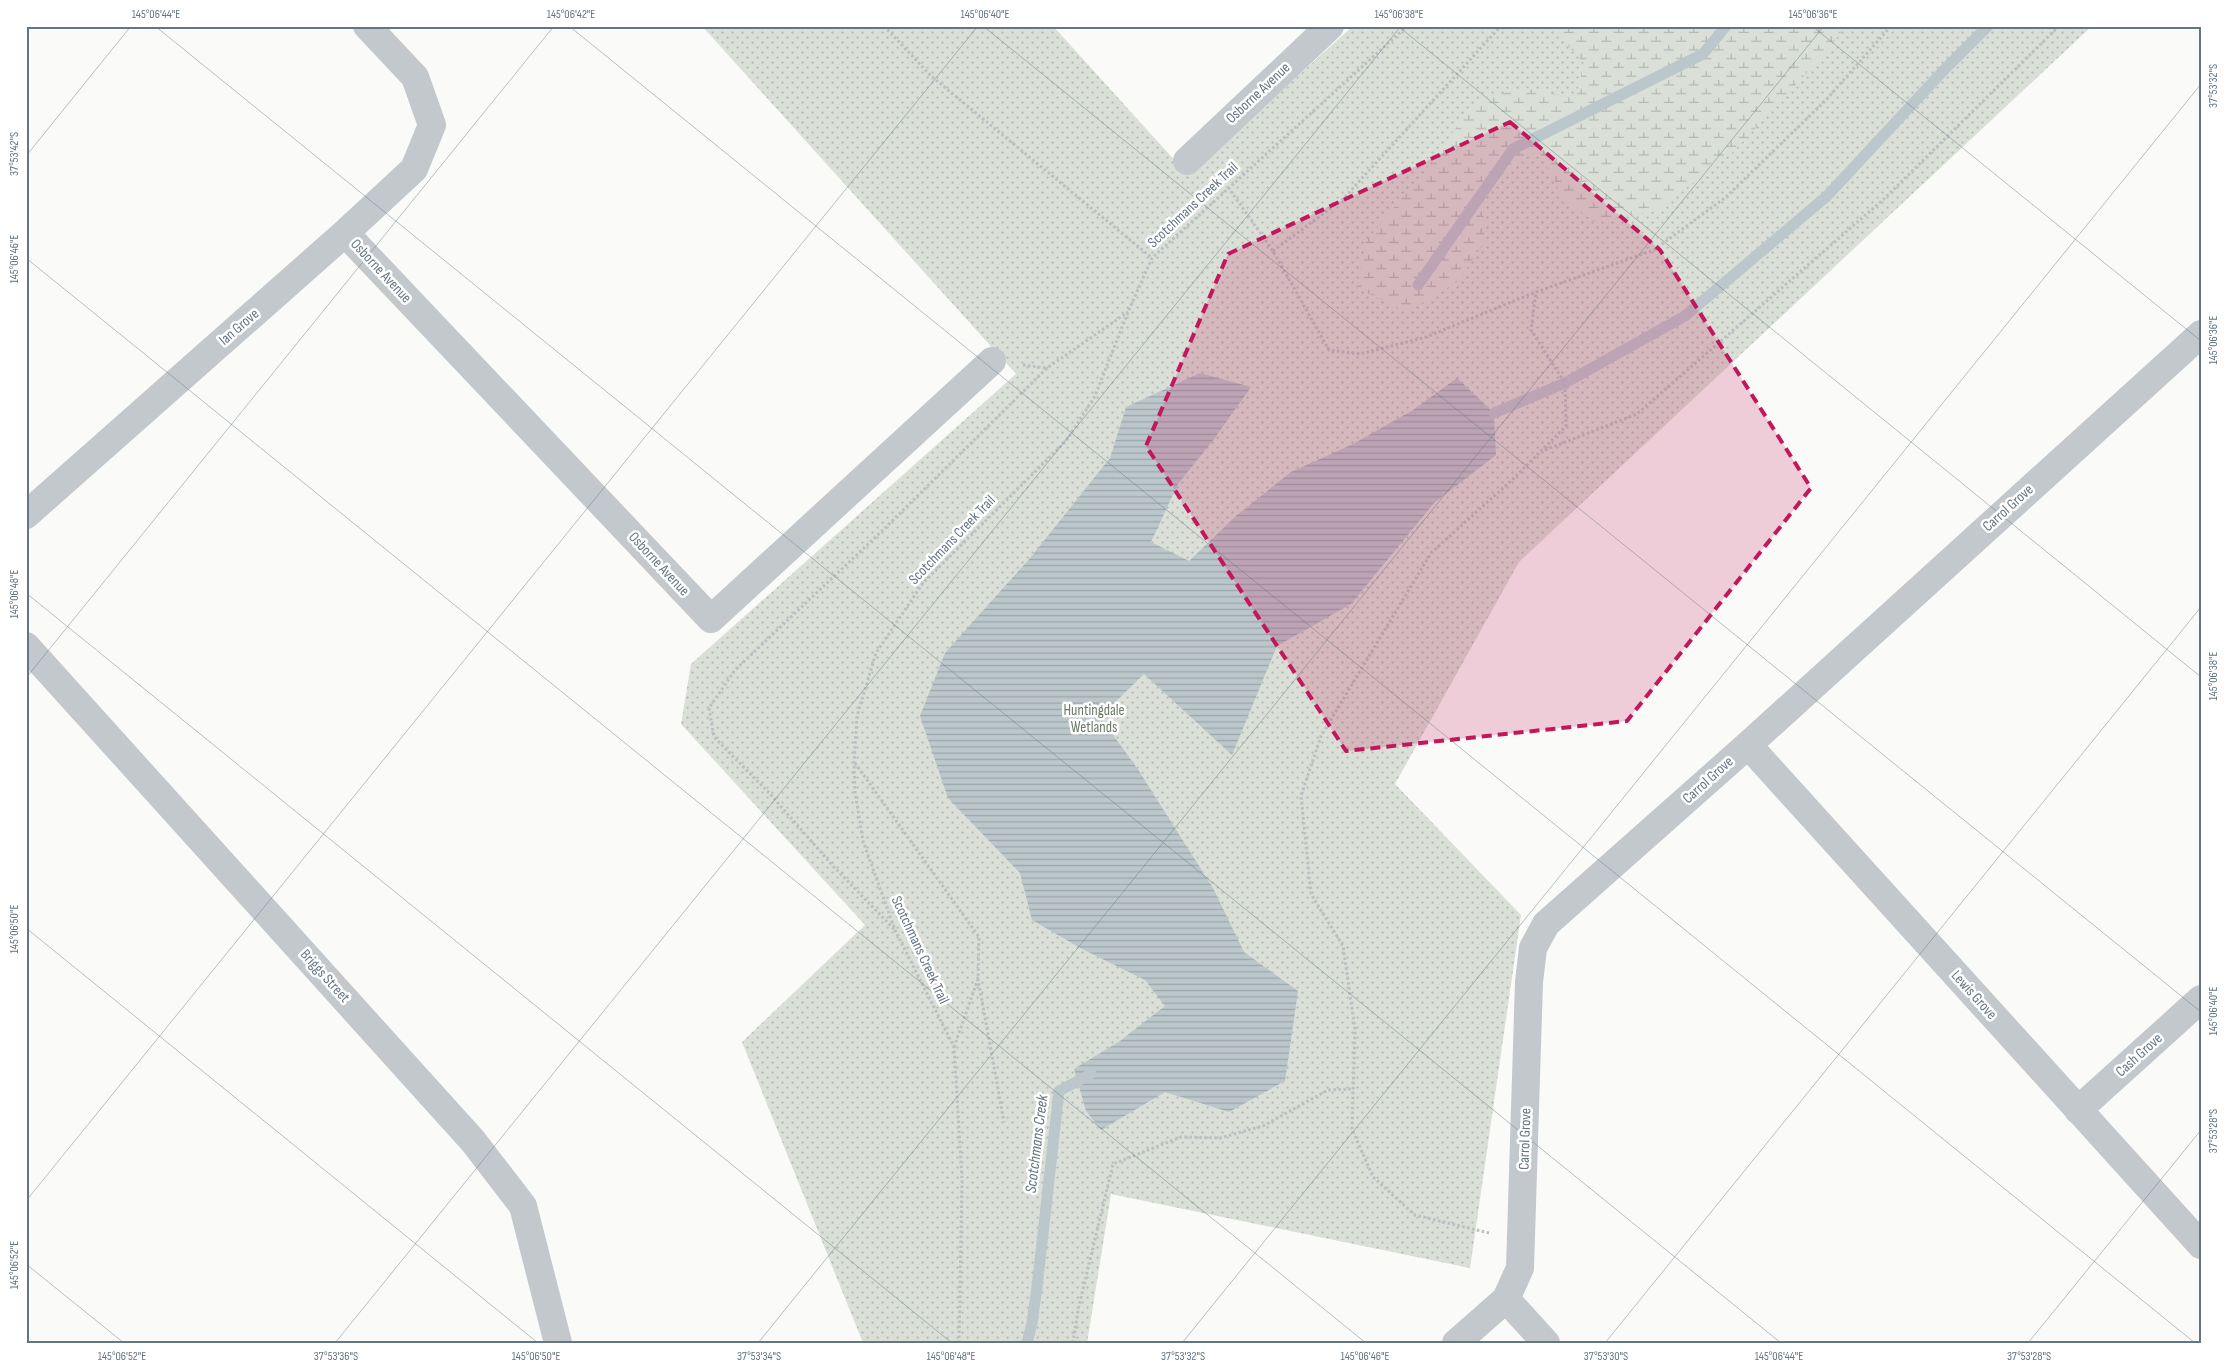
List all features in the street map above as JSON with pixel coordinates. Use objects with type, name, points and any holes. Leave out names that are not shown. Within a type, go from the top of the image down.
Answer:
[{"type":"street","name":"Ian Grove","points":[[26,515],[345,233],[414,169],[432,125],[415,77],[367,26]]},
{"type":"street","name":"Osborne Avenue","points":[[1187,160],[1330,26]]},
{"type":"street","name":"Osborne Avenue","points":[[345,233],[711,619],[992,361]]},
{"type":"street","name":"Carrol Grove","points":[[1456,1343],[1506,1299],[1520,1268],[1529,982],[1533,948],[1546,924],[1748,745],[2201,334]]},
{"type":"street","name":"Briggs Street","points":[[26,646],[474,1141],[523,1206],[558,1343]]},
{"type":"street","name":"Lewis Grove","points":[[1748,745],[2201,1245]]},
{"type":"street","name":"Cash Grove","points":[[2078,1110],[2201,998]]},
{"type":"street","points":[[1506,1299],[1546,1343]]},
{"type":"path","points":[[884,26],[931,76],[1152,258]]},
{"type":"path","name":"Scotchmans Creek Trail","points":[[959,1343],[962,1180],[954,1047],[895,930],[863,841],[855,792],[854,763],[857,716],[876,653],[923,583],[1066,441],[1095,396],[1128,312],[1152,258],[1407,26]]},
{"type":"path","points":[[1273,251],[1343,199],[1502,26]]},
{"type":"path","points":[[1228,187],[1273,251],[1329,350],[1360,354],[1426,337],[1536,292],[1654,250],[1726,198],[1826,100],[1890,26]]},
{"type":"path","points":[[1542,451],[1637,414],[1885,198],[2060,26]]},
{"type":"path","points":[[1522,1233],[1496,1234],[1414,1215],[1374,1176],[1352,1128],[1355,1029],[1343,946],[1311,894],[1301,796],[1322,736],[1431,553],[1542,451],[1566,426],[1565,383],[1531,330],[1536,292]]},
{"type":"path","points":[[895,930],[833,866],[771,795],[714,737],[709,708],[735,670],[883,530],[1047,368],[1128,312]]},
{"type":"path","points":[[854,763],[979,937],[978,978],[1004,1122]]},
{"type":"path","points":[[954,1047],[978,978]]},
{"type":"path","points":[[1073,1343],[1078,1310],[1112,1164],[1182,1137],[1220,1138],[1263,1126],[1328,1090],[1354,1089]]},
{"type":"highlighted area","points":[[1510,122],[1660,250],[1811,488],[1627,721],[1346,751],[1146,446],[1228,254]]},
{"type":"green space","name":"Huntingdale Wetlands","points":[[702,26],[1053,26],[1188,175],[1353,26],[2092,26],[1519,562],[1395,784],[1521,915],[1470,1268],[1111,1194],[1087,1343],[863,1343],[742,1042],[865,925],[681,724],[691,664],[1016,374]]},
{"type":"green space","points":[[1557,26],[1846,26],[1818,61],[1732,153],[1656,211],[1593,221],[1564,199],[1538,150],[1482,186],[1485,242],[1457,282],[1407,312],[1357,288],[1366,241],[1431,163],[1476,100],[1525,88],[1576,98],[1584,63],[1559,36]]},
{"type":"shaded area","points":[[1200,373],[1251,387],[1214,439],[1178,484],[1151,542],[1189,561],[1236,516],[1291,472],[1353,444],[1413,410],[1457,378],[1494,413],[1496,455],[1434,503],[1351,604],[1277,646],[1232,755],[1144,674],[1100,717],[1137,768],[1213,888],[1244,952],[1298,991],[1285,1081],[1229,1112],[1165,1092],[1101,1130],[1086,1111],[1074,1069],[1120,1041],[1165,1006],[1145,980],[1082,949],[1032,920],[1020,873],[948,798],[920,716],[945,653],[1031,557],[1110,458],[1126,407]]},
{"type":"waterway","points":[[1418,285],[1513,149],[1703,54],[1726,26]]},
{"type":"waterway","points":[[1494,413],[1565,383],[1685,316],[1827,196],[1945,69],[1988,26]]},
{"type":"waterway","name":"Scotchmans Creek","points":[[1027,1343],[1037,1287],[1059,1091],[1091,1074]]}]
